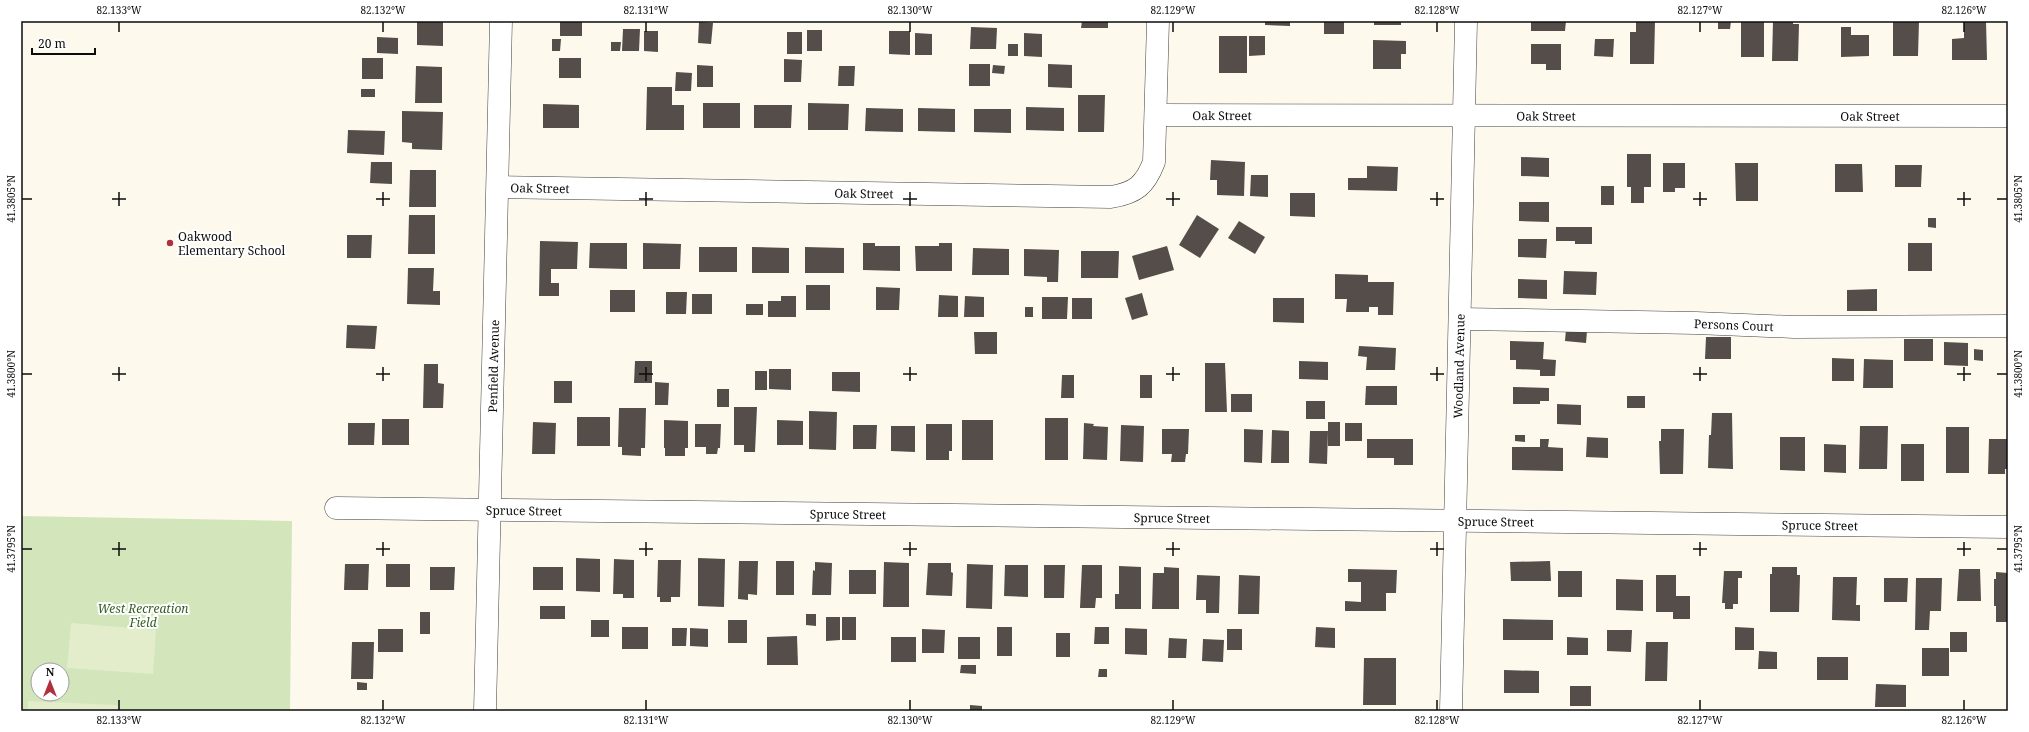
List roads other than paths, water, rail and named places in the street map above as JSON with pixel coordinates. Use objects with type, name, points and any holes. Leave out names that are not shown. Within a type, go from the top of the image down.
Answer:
[{"type":"street","name":"Penfield Avenue","points":[[485,711],[501,21]]},
{"type":"street","points":[[1156,115],[1158,21]]},
{"type":"street","name":"Woodland Avenue","points":[[1451,711],[1466,21]]},
{"type":"street","name":"Oak Street","points":[[498,187],[1111,197],[1133,191],[1149,176],[1154,162],[1156,115],[2008,116]]},
{"type":"street","name":"Persons Court","points":[[1460,319],[1696,323],[1794,327],[2008,326]]},
{"type":"street","name":"Spruce Street","points":[[336,508],[2008,527]]},
{"type":"place","name":"Oakwood Elementary School","points":[[170,243]]},
{"type":"park label","name":"West Recreation Field","points":[[143,615]]}]
